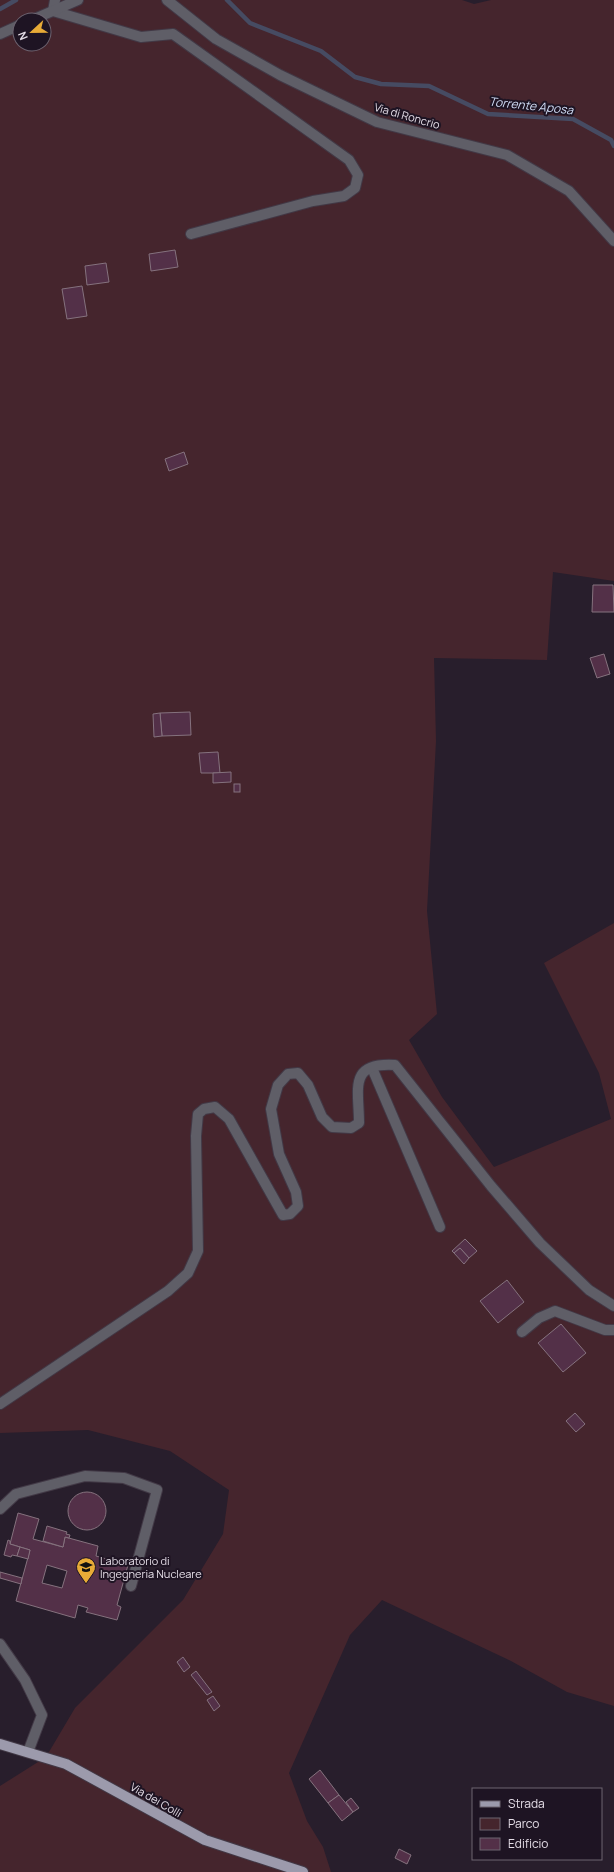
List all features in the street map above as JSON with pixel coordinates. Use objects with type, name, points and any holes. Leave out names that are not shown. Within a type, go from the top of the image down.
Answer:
[{"type":"main road","name":"Via dei Colli","points":[[2,1742],[66,1764],[205,1840],[303,1872]]},
{"type":"street","points":[[53,11],[55,0]]},
{"type":"street","points":[[53,11],[78,0]]},
{"type":"street","name":"Via di Roncrio","points":[[167,0],[216,39],[280,75],[377,122],[508,155],[569,191],[614,241]]},
{"type":"street","points":[[53,11],[141,37],[173,34],[349,160],[358,175],[355,188],[344,196],[313,201],[191,234]]},
{"type":"street","points":[[0,34],[12,29]]},
{"type":"street","points":[[0,1404],[168,1291],[188,1273],[198,1251],[196,1136],[198,1114],[204,1109],[215,1108],[229,1119],[283,1215],[290,1214],[298,1206],[296,1192],[279,1154],[271,1109],[278,1084],[288,1074],[298,1073],[308,1085],[322,1117],[332,1127],[351,1128],[359,1123],[358,1080],[364,1072],[379,1064],[395,1065],[490,1186],[540,1243],[589,1290],[614,1306]]},
{"type":"street","points":[[372,1068],[440,1227]]},
{"type":"street","points":[[522,1332],[539,1318],[555,1311],[605,1330],[614,1330]]},
{"type":"street","points":[[0,1509],[16,1494],[86,1476],[124,1478],[157,1490],[131,1586]]},
{"type":"street","points":[[0,1644],[24,1680],[42,1715],[28,1752]]},
{"type":"green space","points":[[0,0],[462,0],[474,4],[491,0],[614,0],[614,581],[553,572],[547,660],[434,658],[436,741],[427,911],[437,1014],[409,1040],[442,1097],[494,1167],[611,1119],[599,1073],[544,963],[614,923],[614,1706],[567,1692],[511,1661],[382,1600],[350,1635],[289,1773],[307,1821],[323,1847],[331,1872],[0,1872],[0,1786],[46,1757],[75,1708],[183,1600],[223,1534],[229,1490],[170,1451],[88,1430],[0,1433]]},
{"type":"building","points":[[175,250],[178,267],[151,271],[149,254]]},
{"type":"building","points":[[106,263],[109,282],[87,285],[85,266]]},
{"type":"building","points":[[82,286],[87,316],[67,319],[62,289]]},
{"type":"building","points":[[184,452],[188,464],[169,471],[165,459]]},
{"type":"building","points":[[593,585],[613,585],[614,612],[592,612]]},
{"type":"building","points":[[604,654],[610,674],[597,678],[590,658]]},
{"type":"building","points":[[190,712],[191,735],[162,736],[160,713]]},
{"type":"building","points":[[160,713],[162,736],[154,737],[153,714]]},
{"type":"building","points":[[218,752],[220,773],[201,773],[199,753]]},
{"type":"building","points":[[231,772],[231,782],[213,783],[213,773]]},
{"type":"building","points":[[234,784],[240,784],[240,792],[234,792]]},
{"type":"building","points":[[465,1239],[477,1251],[469,1258],[460,1248],[454,1253],[452,1251]]},
{"type":"building","points":[[460,1248],[469,1258],[464,1264],[454,1253]]},
{"type":"building","points":[[507,1280],[524,1302],[498,1323],[480,1301]]},
{"type":"building","points":[[561,1324],[586,1353],[563,1372],[538,1343]]},
{"type":"building","points":[[575,1413],[585,1424],[576,1432],[566,1421]]},
{"type":"building","points":[[83,1492],[91,1492],[101,1497],[105,1504],[105,1518],[101,1525],[91,1530],[83,1530],[73,1525],[71,1522],[68,1515],[68,1507],[73,1497],[76,1495]]},
{"type":"building","points":[[18,1513],[39,1519],[33,1539],[63,1547],[65,1537],[98,1546],[96,1556],[128,1565],[117,1605],[121,1607],[117,1620],[86,1612],[88,1608],[78,1605],[75,1618],[16,1601],[30,1550],[10,1544]],"holes":[[[47,1565],[67,1571],[62,1588],[42,1583]]]},
{"type":"building","points":[[47,1526],[67,1532],[66,1534],[70,1535],[69,1538],[65,1537],[63,1547],[43,1541]]},
{"type":"building","points":[[8,1540],[10,1541],[10,1544],[20,1547],[17,1556],[12,1555],[11,1557],[4,1555]]},
{"type":"building","points":[[20,1547],[30,1550],[28,1559],[17,1556]]},
{"type":"building","points":[[0,1572],[22,1578],[21,1584],[0,1578]]},
{"type":"building","points":[[183,1657],[190,1667],[184,1672],[177,1662]]},
{"type":"building","points":[[196,1671],[212,1692],[207,1695],[191,1675]]},
{"type":"building","points":[[213,1696],[220,1706],[214,1711],[207,1700]]},
{"type":"building","points":[[320,1770],[339,1795],[328,1803],[309,1779]]},
{"type":"building","points":[[339,1795],[353,1812],[342,1821],[328,1803]]},
{"type":"building","points":[[351,1798],[359,1808],[353,1812],[346,1802]]},
{"type":"building","points":[[399,1849],[411,1855],[407,1864],[395,1858]]},
{"type":"waterway","name":"Torrente Aposa","points":[[0,9],[16,0]]},
{"type":"waterway","name":"Torrente Aposa","points":[[227,0],[250,23],[321,51],[355,77],[381,84],[429,86],[488,114],[573,119],[611,140],[614,146]]},
{"type":"place","name":"Laboratorio di Ingegneria Nucleare","points":[[86,1584]]}]
